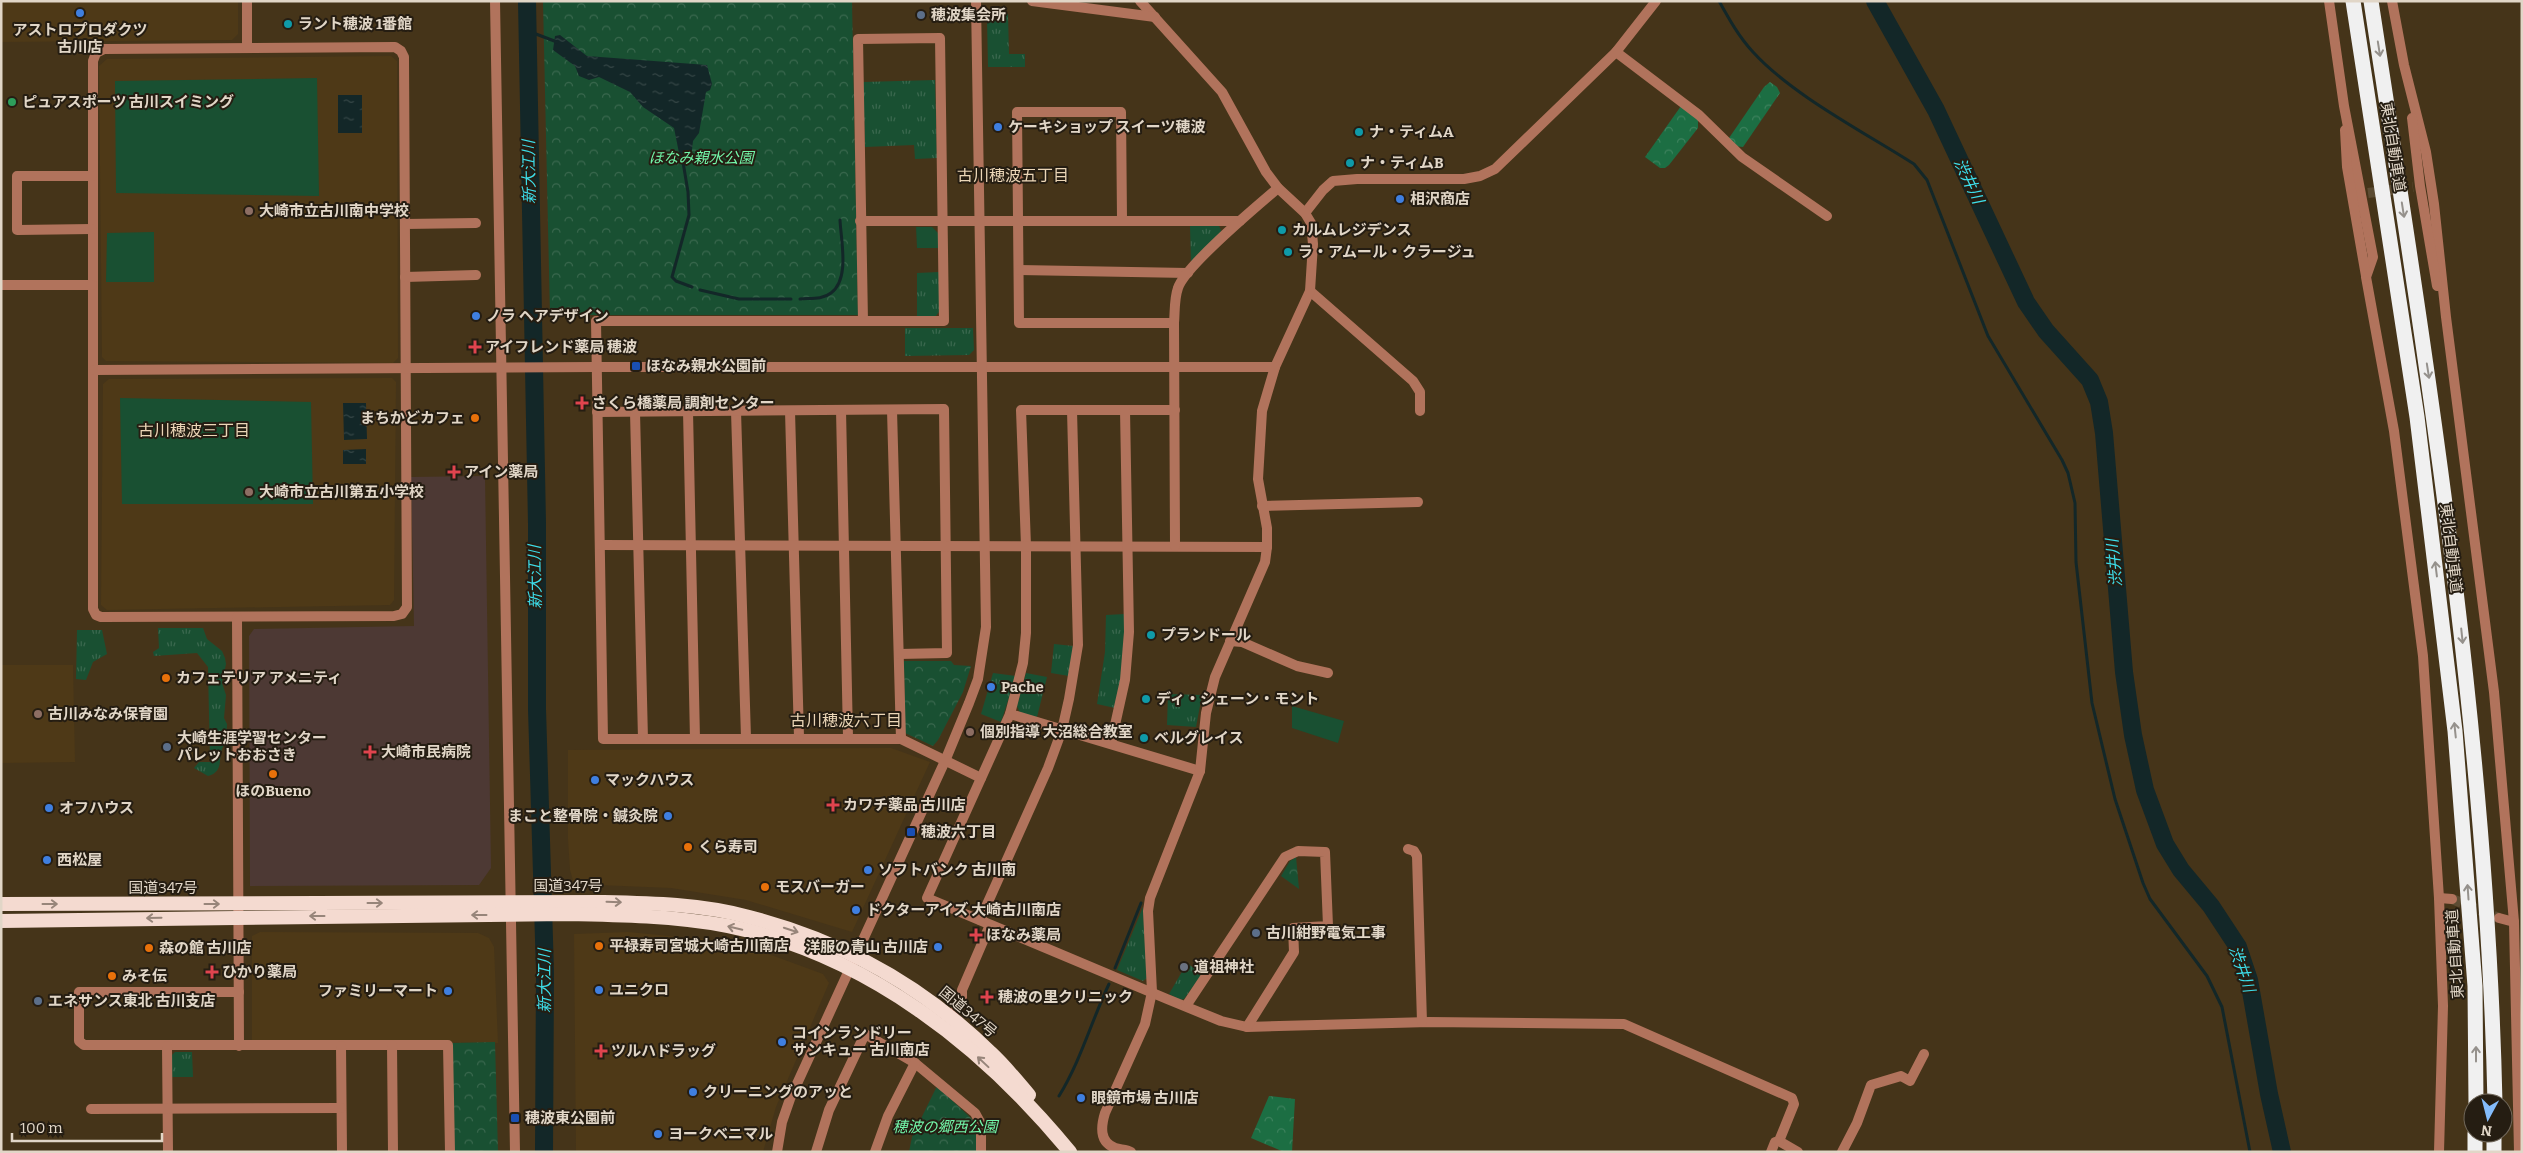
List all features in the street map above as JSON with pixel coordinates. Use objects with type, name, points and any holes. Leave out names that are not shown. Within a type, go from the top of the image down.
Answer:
[{"type":"highway","name":"東北自動車道","points":[[2353,1],[2417,418],[2455,731],[2475,986],[2476,1093]]},
{"type":"highway","name":"東北自動車道","points":[[2371,1],[2435,416],[2456,580],[2472,730],[2486,898],[2492,986],[2495,1093]]},
{"type":"highway","name":"国道347号","points":[[1,904],[238,910],[566,908],[652,903],[748,917],[798,932],[856,955],[917,992],[992,1053],[1030,1096],[1070,1152]]},
{"type":"highway","name":"国道347号","points":[[566,908],[728,926],[797,946],[850,968],[905,999],[961,1042],[1055,1133]]},
{"type":"highway","name":"国道347号","points":[[1,921],[238,910]]},
{"type":"street","points":[[247,1],[247,48]]},
{"type":"street","points":[[495,1],[515,1152]]},
{"type":"street","points":[[777,1152],[782,1122],[790,1100],[945,761],[975,687],[983,654],[986,627],[976,1]]},
{"type":"street","points":[[1032,1],[1155,17]]},
{"type":"street","points":[[1130,1152],[1114,1148],[1104,1138],[1101,1128],[1105,1113],[1145,1024],[1152,992],[1148,911],[1150,898],[1200,771],[1209,695],[1230,641],[1265,562],[1268,547],[1258,480],[1259,437],[1265,397],[1275,367],[1310,291],[1313,232],[1312,223],[1305,213],[1278,188],[1261,163],[1222,92],[1140,1]]},
{"type":"street","points":[[1305,213],[1323,190],[1333,181],[1356,179],[1464,180],[1495,169],[1616,52],[1656,1]]},
{"type":"street","points":[[2329,1],[2344,106],[2364,194],[2373,257],[2366,277]]},
{"type":"street","points":[[2392,1],[2426,152],[2434,204],[2446,317],[2494,692],[2514,922],[2519,1152]]},
{"type":"street","points":[[863,321],[858,39],[940,38],[944,321],[863,321],[596,321],[603,739],[799,737],[901,739],[980,778]]},
{"type":"street","points":[[395,47],[401,51],[404,57],[407,606],[402,614],[394,616],[237,617],[102,617],[96,615],[93,609],[94,370],[92,176],[93,61],[96,53],[104,49],[395,47]]},
{"type":"street","points":[[1616,52],[1699,115],[1742,157],[1827,216]]},
{"type":"street","points":[[2410,87],[2416,187],[2437,286],[2446,317]]},
{"type":"street","points":[[2344,106],[2347,167],[2394,431],[2423,656],[2439,898],[2443,1006],[2440,1152]]},
{"type":"street","points":[[1122,220],[1121,112],[1017,112],[1019,323],[1174,323]]},
{"type":"street","points":[[92,176],[17,176],[17,230],[92,229]]},
{"type":"street","points":[[1175,546],[1174,323],[1178,287],[1188,273],[1240,221],[1278,188]]},
{"type":"street","points":[[860,221],[1018,219],[1240,221]]},
{"type":"street","points":[[405,224],[476,223]]},
{"type":"street","points":[[1018,270],[1188,273]]},
{"type":"street","points":[[405,276],[476,275]]},
{"type":"street","points":[[1,285],[92,285]]},
{"type":"street","points":[[1310,291],[1413,381],[1420,392],[1420,411]]},
{"type":"street","points":[[94,370],[596,366],[1275,367]]},
{"type":"street","points":[[597,412],[944,409],[947,653],[899,654]]},
{"type":"street","points":[[790,410],[799,737]]},
{"type":"street","points":[[840,410],[848,737]]},
{"type":"street","points":[[892,410],[901,739]]},
{"type":"street","points":[[1175,410],[1021,410],[1026,546],[1026,633],[1020,677],[1010,714],[927,898],[1221,1021],[1247,1027],[1422,1022],[1624,1024],[1792,1098],[1794,1104],[1779,1141],[1776,1142],[1771,1152]]},
{"type":"street","points":[[951,1018],[962,1000],[962,990],[985,922],[1062,730],[1078,646],[1072,410]]},
{"type":"street","points":[[1111,743],[1126,680],[1129,632],[1125,410]]},
{"type":"street","points":[[688,411],[694,739]]},
{"type":"street","points":[[736,411],[746,738]]},
{"type":"street","points":[[635,412],[643,739]]},
{"type":"street","points":[[1262,506],[1418,502]]},
{"type":"street","points":[[600,546],[1268,547]]},
{"type":"street","points":[[237,617],[239,1046]]},
{"type":"street","points":[[1230,641],[1242,642],[1297,666],[1328,673]]},
{"type":"street","points":[[1010,714],[1200,771]]},
{"type":"street","points":[[1408,849],[1414,851],[1417,856],[1422,1022]]},
{"type":"street","points":[[1186,1006],[1285,857],[1298,851],[1325,852],[1328,926],[1293,928],[1294,952],[1247,1027]]},
{"type":"street","points":[[2439,898],[2452,899]]},
{"type":"street","points":[[2499,918],[2514,922]]},
{"type":"street","points":[[239,992],[79,992],[79,1041],[84,1045],[448,1046],[450,1152]]},
{"type":"street","points":[[816,1152],[829,1110],[865,1034],[915,1063],[975,1113],[981,1124],[981,1152]]},
{"type":"street","points":[[167,1046],[168,1152]]},
{"type":"street","points":[[341,1046],[342,1152]]},
{"type":"street","points":[[392,1046],[393,1152]]},
{"type":"street","points":[[1842,1152],[1857,1123],[1871,1085],[1900,1076],[1910,1081],[1924,1054]]},
{"type":"street","points":[[875,1152],[888,1116],[915,1063]]},
{"type":"street","points":[[92,1109],[341,1108]]},
{"type":"street","points":[[1779,1141],[1798,1152]]},
{"type":"shaded area","points":[[1,1],[238,1],[238,34],[232,40],[1,42]]},
{"type":"shaded area","name":"大崎市立古川南中学校","points":[[391,56],[397,61],[398,358],[393,363],[106,361],[102,357],[99,66],[107,59]]},
{"type":"shaded area","name":"大崎市立古川第五小学校","points":[[392,378],[396,382],[394,600],[390,605],[107,610],[101,605],[103,384],[109,379]]},
{"type":"shaded area","name":"大崎市民病院","points":[[485,476],[491,868],[479,885],[250,886],[249,636],[254,629],[414,626],[411,477]]},
{"type":"shaded area","name":"古川みなみ保育園","points":[[1,665],[73,665],[75,762],[1,763]]},
{"type":"shaded area","points":[[891,748],[930,762],[852,932],[746,900],[671,888],[574,884],[570,870],[568,839],[568,750]]},
{"type":"shaded area","points":[[260,932],[478,933],[489,938],[494,947],[498,1043],[252,1041],[252,936]]},
{"type":"shaded area","points":[[628,932],[722,941],[774,956],[823,974],[829,983],[776,1107],[763,1152],[576,1152],[574,934]]},
{"type":"green space","name":"ほなみ親水公園","points":[[543,1],[852,1],[858,315],[550,315]]},
{"type":"green space","points":[[992,12],[1008,14],[1009,54],[1025,54],[1025,67],[988,67],[987,18]]},
{"type":"green space","points":[[317,78],[319,196],[116,193],[115,81]]},
{"type":"green space","points":[[935,80],[937,158],[915,159],[914,145],[865,147],[863,82]]},
{"type":"green space","points":[[1770,82],[1777,87],[1780,93],[1743,147],[1734,146],[1729,138],[1764,87]]},
{"type":"green space","points":[[1681,106],[1698,118],[1698,128],[1669,165],[1665,168],[1660,168],[1645,157]]},
{"type":"green space","points":[[1190,225],[1219,226],[1223,234],[1191,264]]},
{"type":"green space","points":[[916,227],[932,227],[938,233],[938,248],[917,248]]},
{"type":"green space","points":[[154,232],[154,282],[106,282],[107,233]]},
{"type":"green space","points":[[939,272],[939,312],[935,317],[917,317],[917,273]]},
{"type":"green space","points":[[905,328],[973,328],[974,350],[969,355],[905,356]]},
{"type":"green space","points":[[120,398],[311,402],[313,504],[122,504]]},
{"type":"green space","points":[[1125,614],[1122,674],[1115,708],[1097,704],[1105,652],[1106,615]]},
{"type":"green space","points":[[158,628],[203,628],[207,639],[222,651],[225,658],[226,664],[222,683],[226,695],[224,718],[227,724],[226,743],[221,752],[219,766],[214,774],[208,776],[194,768],[199,762],[210,762],[208,667],[197,653],[154,656],[153,652],[159,648]]},
{"type":"green space","points":[[77,630],[102,630],[107,654],[93,662],[86,680],[76,679]]},
{"type":"green space","points":[[1054,644],[1073,646],[1069,676],[1051,673]]},
{"type":"green space","points":[[904,661],[951,661],[954,665],[971,666],[963,692],[933,746],[905,733]]},
{"type":"green space","points":[[993,673],[1016,676],[1001,722],[981,714]]},
{"type":"green space","points":[[1026,673],[1047,677],[1037,717],[1020,713],[1017,706]]},
{"type":"green space","points":[[1168,694],[1202,695],[1196,727],[1167,725]]},
{"type":"green space","points":[[1292,706],[1344,721],[1338,743],[1292,728]]},
{"type":"green space","points":[[1296,857],[1299,889],[1281,876],[1290,861]]},
{"type":"green space","points":[[1143,907],[1147,978],[1143,981],[1117,970]]},
{"type":"green space","points":[[1187,963],[1202,974],[1184,999],[1181,1000],[1169,994]]},
{"type":"green space","points":[[495,1042],[498,1152],[453,1152],[451,1043]]},
{"type":"green space","points":[[175,1052],[192,1052],[193,1077],[169,1077],[169,1058]]},
{"type":"green space","name":"穂波の郷西公園","points":[[937,1086],[976,1123],[979,1152],[909,1152],[912,1137]]},
{"type":"green space","points":[[1269,1096],[1295,1099],[1292,1152],[1284,1152],[1251,1138]]},
{"type":"water","points":[[560,35],[587,56],[707,65],[712,84],[710,90],[706,92],[699,133],[693,141],[691,158],[686,160],[680,158],[674,128],[643,107],[630,92],[599,77],[589,80],[579,76],[575,66],[553,50],[555,36]]},
{"type":"water","points":[[338,95],[362,95],[362,133],[338,133]]},
{"type":"water","points":[[343,403],[366,403],[367,439],[344,440]]},
{"type":"water","points":[[366,449],[366,464],[343,464],[343,450]]},
{"type":"waterway","name":"新大江川","points":[[527,1],[537,524],[537,709],[545,972],[544,1152]]},
{"type":"waterway","points":[[1719,1],[1743,40],[1769,68],[1808,98],[1914,164],[1927,180],[1988,336],[2068,473],[2075,503],[2076,562],[2092,703],[2115,799],[2150,899],[2207,976],[2222,1007],[2250,1152]]},
{"type":"waterway","name":"渋井川","points":[[1875,1],[1936,110],[2026,302],[2046,331],[2090,380],[2099,402],[2104,433],[2124,672],[2133,735],[2145,790],[2165,844],[2181,870],[2211,906],[2238,947],[2249,980],[2269,1094],[2282,1152]]},
{"type":"waterway","points":[[528,31],[557,42]]},
{"type":"waterway","points":[[682,156],[688,192],[689,215],[672,277],[676,281],[692,287]]},
{"type":"waterway","points":[[800,299],[824,297],[837,287],[841,279],[843,259],[840,220]]},
{"type":"waterway","points":[[700,290],[739,299],[791,299]]},
{"type":"waterway","points":[[1115,968],[1141,903]]},
{"type":"waterway","points":[[1059,1096],[1074,1069],[1109,984]]},
{"type":"tunnel","points":[[2368,193],[2413,187]]},
{"type":"tunnel","points":[[2452,899],[2499,918]]},
{"type":"place","name":"アストロプロダクツ 古川店","points":[[80,13]]},
{"type":"place","name":"穂波集会所","points":[[921,15]]},
{"type":"place","name":"ラント穂波 1番館","points":[[288,24]]},
{"type":"place","name":"ピュアスポーツ 古川スイミング","points":[[12,102]]},
{"type":"place","name":"ケーキショップ スイーツ穂波","points":[[998,127]]},
{"type":"place","name":"ナ・ティムA","points":[[1359,132]]},
{"type":"place","name":"ナ・ティムB","points":[[1350,163]]},
{"type":"place","name":"相沢商店","points":[[1400,199]]},
{"type":"place","name":"大崎市立古川南中学校","points":[[249,211]]},
{"type":"place","name":"カルムレジデンス","points":[[1282,230]]},
{"type":"place","name":"ラ・アムール・クラージュ","points":[[1288,252]]},
{"type":"place","name":"ノラ ヘアデザイン","points":[[476,316]]},
{"type":"place","name":"アイフレンド薬局 穂波","points":[[475,347]]},
{"type":"place","name":"ほなみ親水公園前","points":[[636,366]]},
{"type":"place","name":"さくら橋薬局 調剤センター","points":[[582,403]]},
{"type":"place","name":"まちかどカフェ","points":[[475,418]]},
{"type":"place","name":"アイン薬局","points":[[454,472]]},
{"type":"place","name":"大崎市立古川第五小学校","points":[[249,492]]},
{"type":"place","name":"プランドール","points":[[1151,635]]},
{"type":"place","name":"カフェテリア アメニティ","points":[[166,678]]},
{"type":"place","name":"Pache","points":[[991,687]]},
{"type":"place","name":"ディ・シェーン・モント","points":[[1146,699]]},
{"type":"place","name":"古川みなみ保育園","points":[[38,714]]},
{"type":"place","name":"個別指導 大沼総合教室","points":[[970,732]]},
{"type":"place","name":"ベルグレイス","points":[[1144,738]]},
{"type":"place","name":"大崎生涯学習センター パレットおおさき","points":[[167,747]]},
{"type":"place","name":"大崎市民病院","points":[[370,752]]},
{"type":"place","name":"ほのBueno","points":[[273,774]]},
{"type":"place","name":"マックハウス","points":[[595,780]]},
{"type":"place","name":"カワチ薬品 古川店","points":[[833,805]]},
{"type":"place","name":"オフハウス","points":[[49,808]]},
{"type":"place","name":"まこと整骨院・鍼灸院","points":[[668,816]]},
{"type":"place","name":"穂波六丁目","points":[[911,832]]},
{"type":"place","name":"くら寿司","points":[[688,847]]},
{"type":"place","name":"西松屋","points":[[47,860]]},
{"type":"place","name":"ソフトバンク 古川南","points":[[868,870]]},
{"type":"place","name":"モスバーガー","points":[[765,887]]},
{"type":"place","name":"ドクターアイズ 大崎古川南店","points":[[856,910]]},
{"type":"place","name":"古川紺野電気工事","points":[[1256,933]]},
{"type":"place","name":"ほなみ薬局","points":[[976,935]]},
{"type":"place","name":"平禄寿司宮城大崎古川南店","points":[[599,946]]},
{"type":"place","name":"洋服の青山 古川店","points":[[938,947]]},
{"type":"place","name":"森の館 古川店","points":[[149,948]]},
{"type":"place","name":"道祖神社","points":[[1184,967]]},
{"type":"place","name":"ひかり薬局","points":[[212,972]]},
{"type":"place","name":"みそ伝","points":[[112,976]]},
{"type":"place","name":"ユニクロ","points":[[599,990]]},
{"type":"place","name":"ファミリーマート","points":[[448,991]]},
{"type":"place","name":"穂波の里クリニック","points":[[987,997]]},
{"type":"place","name":"エネサンス東北 古川支店","points":[[38,1001]]},
{"type":"place","name":"コインランドリー サンキュー 古川南店","points":[[782,1042]]},
{"type":"place","name":"ツルハドラッグ","points":[[601,1051]]},
{"type":"place","name":"クリーニングのアッと","points":[[693,1092]]},
{"type":"place","name":"眼鏡市場 古川店","points":[[1081,1098]]},
{"type":"place","name":"穂波東公園前","points":[[515,1118]]},
{"type":"place","name":"ヨークベニマル","points":[[658,1134]]},
{"type":"district","name":"古川穂波五丁目","points":[[1013,175]]},
{"type":"district","name":"古川穂波三丁目","points":[[194,430]]},
{"type":"district","name":"古川穂波六丁目","points":[[846,720]]}]
